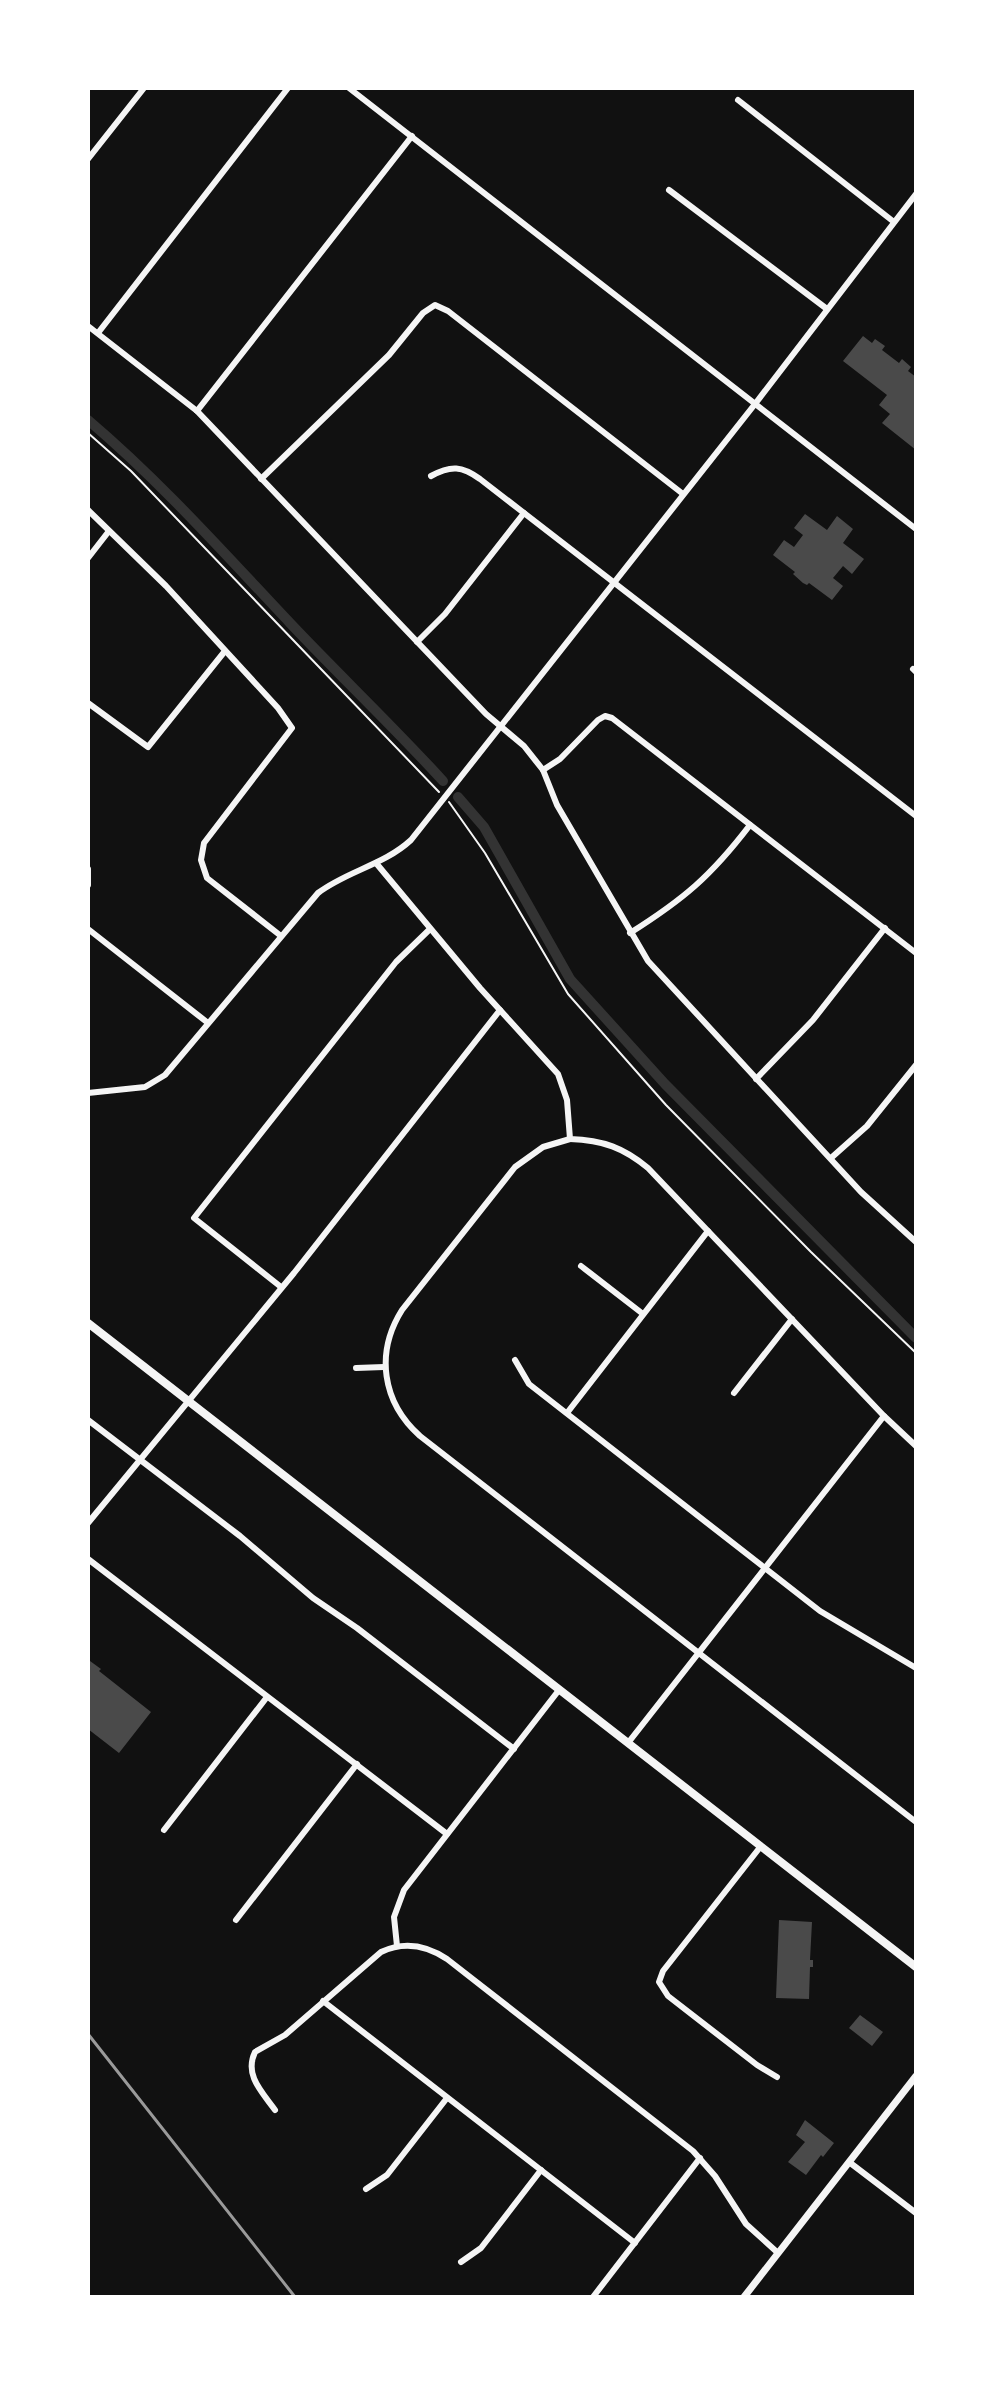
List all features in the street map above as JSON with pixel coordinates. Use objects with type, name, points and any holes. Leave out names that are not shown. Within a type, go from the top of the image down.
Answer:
[{"type":"main road","points":[[88,1323],[916,1967]]},
{"type":"street","points":[[88,159],[144,88]]},
{"type":"street","points":[[98,333],[288,88]]},
{"type":"street","points":[[349,88],[916,529]]},
{"type":"street","points":[[738,100],[894,222]]},
{"type":"street","points":[[197,411],[412,136]]},
{"type":"street","points":[[669,190],[827,309]]},
{"type":"street","points":[[88,1093],[130,1090],[157,1081],[318,893],[349,873],[396,853],[411,840],[447,800],[457,780],[755,404],[916,194]]},
{"type":"street","points":[[261,479],[389,355],[423,313],[435,305],[448,311],[683,494]]},
{"type":"street","points":[[88,326],[197,411],[417,642],[499,726],[524,746],[543,770],[557,805],[654,969],[874,1204],[915,1240]]},
{"type":"street","points":[[431,476],[449,468],[463,469],[480,479],[916,816]]},
{"type":"street","points":[[88,510],[225,651],[278,708],[292,728],[209,836],[201,860],[207,878],[281,936]]},
{"type":"street","points":[[417,642],[445,614],[524,513]]},
{"type":"street","points":[[88,558],[109,531]]},
{"type":"street","points":[[88,703],[148,747],[225,651]]},
{"type":"street","points":[[543,770],[556,762],[595,722],[605,716],[616,720],[916,953]]},
{"type":"street","points":[[630,933],[699,884],[750,825]]},
{"type":"street","points":[[376,863],[558,1074],[567,1100],[570,1139]]},
{"type":"street","points":[[88,869],[88,885]]},
{"type":"street","points":[[756,1079],[808,1025],[885,928]]},
{"type":"street","points":[[88,929],[208,1023]]},
{"type":"street","points":[[281,1287],[194,1218],[396,962],[430,929]]},
{"type":"street","points":[[88,1523],[294,1273],[500,1010]]},
{"type":"street","points":[[831,1158],[867,1126],[916,1065]]},
{"type":"street","points":[[916,1446],[648,1168],[631,1154],[610,1144],[570,1139],[552,1143],[535,1151],[509,1173],[402,1310],[389,1336],[384,1367],[391,1396],[400,1414],[413,1429],[916,1822]]},
{"type":"street","points":[[567,1413],[708,1231]]},
{"type":"street","points":[[581,1266],[643,1314]]},
{"type":"street","points":[[734,1393],[792,1319]]},
{"type":"street","points":[[515,1360],[529,1384],[765,1568],[840,1624],[916,1668]]},
{"type":"street","points":[[356,1368],[384,1367]]},
{"type":"street","points":[[628,1743],[884,1416]]},
{"type":"street","points":[[88,1420],[240,1536],[313,1598],[357,1628],[514,1749]]},
{"type":"street","points":[[88,1559],[447,1834]]},
{"type":"street","points":[[397,1946],[394,1925],[398,1903],[409,1884],[559,1690]]},
{"type":"street","points":[[164,1830],[267,1697]]},
{"type":"street","points":[[236,1920],[357,1764]]},
{"type":"street","points":[[761,1846],[663,1971],[659,1982],[668,1996],[777,2077]]},
{"type":"street","points":[[275,2110],[252,2076],[250,2065],[260,2047],[285,2035],[374,1956],[397,1946],[425,1948],[447,1959],[700,2158],[746,2224],[778,2253]]},
{"type":"street","points":[[323,2001],[635,2243]]},
{"type":"street","points":[[744,2297],[916,2076]]},
{"type":"street","points":[[366,2189],[387,2175],[447,2098]]},
{"type":"street","points":[[593,2297],[700,2158]]},
{"type":"street","points":[[849,2162],[916,2213]]},
{"type":"street","points":[[461,2262],[481,2248],[541,2170]]},
{"type":"path","points":[[88,433],[131,471],[438,791]]},
{"type":"path","points":[[447,800],[491,863],[568,994],[666,1105],[916,1353]]},
{"type":"building","points":[[863,336],[872,343],[875,339],[885,346],[882,350],[899,363],[902,359],[911,367],[908,371],[916,377],[916,450],[882,423],[890,414],[879,405],[887,395],[843,361]]},
{"type":"building","points":[[805,514],[827,530],[837,516],[853,529],[843,543],[864,559],[852,574],[843,566],[833,578],[843,586],[832,600],[809,583],[803,583],[793,574],[795,572],[773,555],[784,540],[794,547],[803,535],[794,528]]},
{"type":"building","points":[[90,1661],[151,1712],[119,1753],[88,1729]]},
{"type":"building","points":[[779,1920],[812,1922],[810,1960],[813,1960],[813,1967],[810,1967],[809,1999],[776,1998]]},
{"type":"building","points":[[860,2015],[883,2032],[872,2046],[849,2028]]},
{"type":"building","points":[[805,2120],[834,2143],[806,2175],[788,2162],[805,2142],[796,2135]]},
{"type":"waterway","points":[[88,420],[167,493],[443,781]]},
{"type":"waterway","points":[[458,797],[484,827],[570,979],[665,1084],[916,1338]]},
{"type":"railway","points":[[88,2034],[295,2297]]}]
